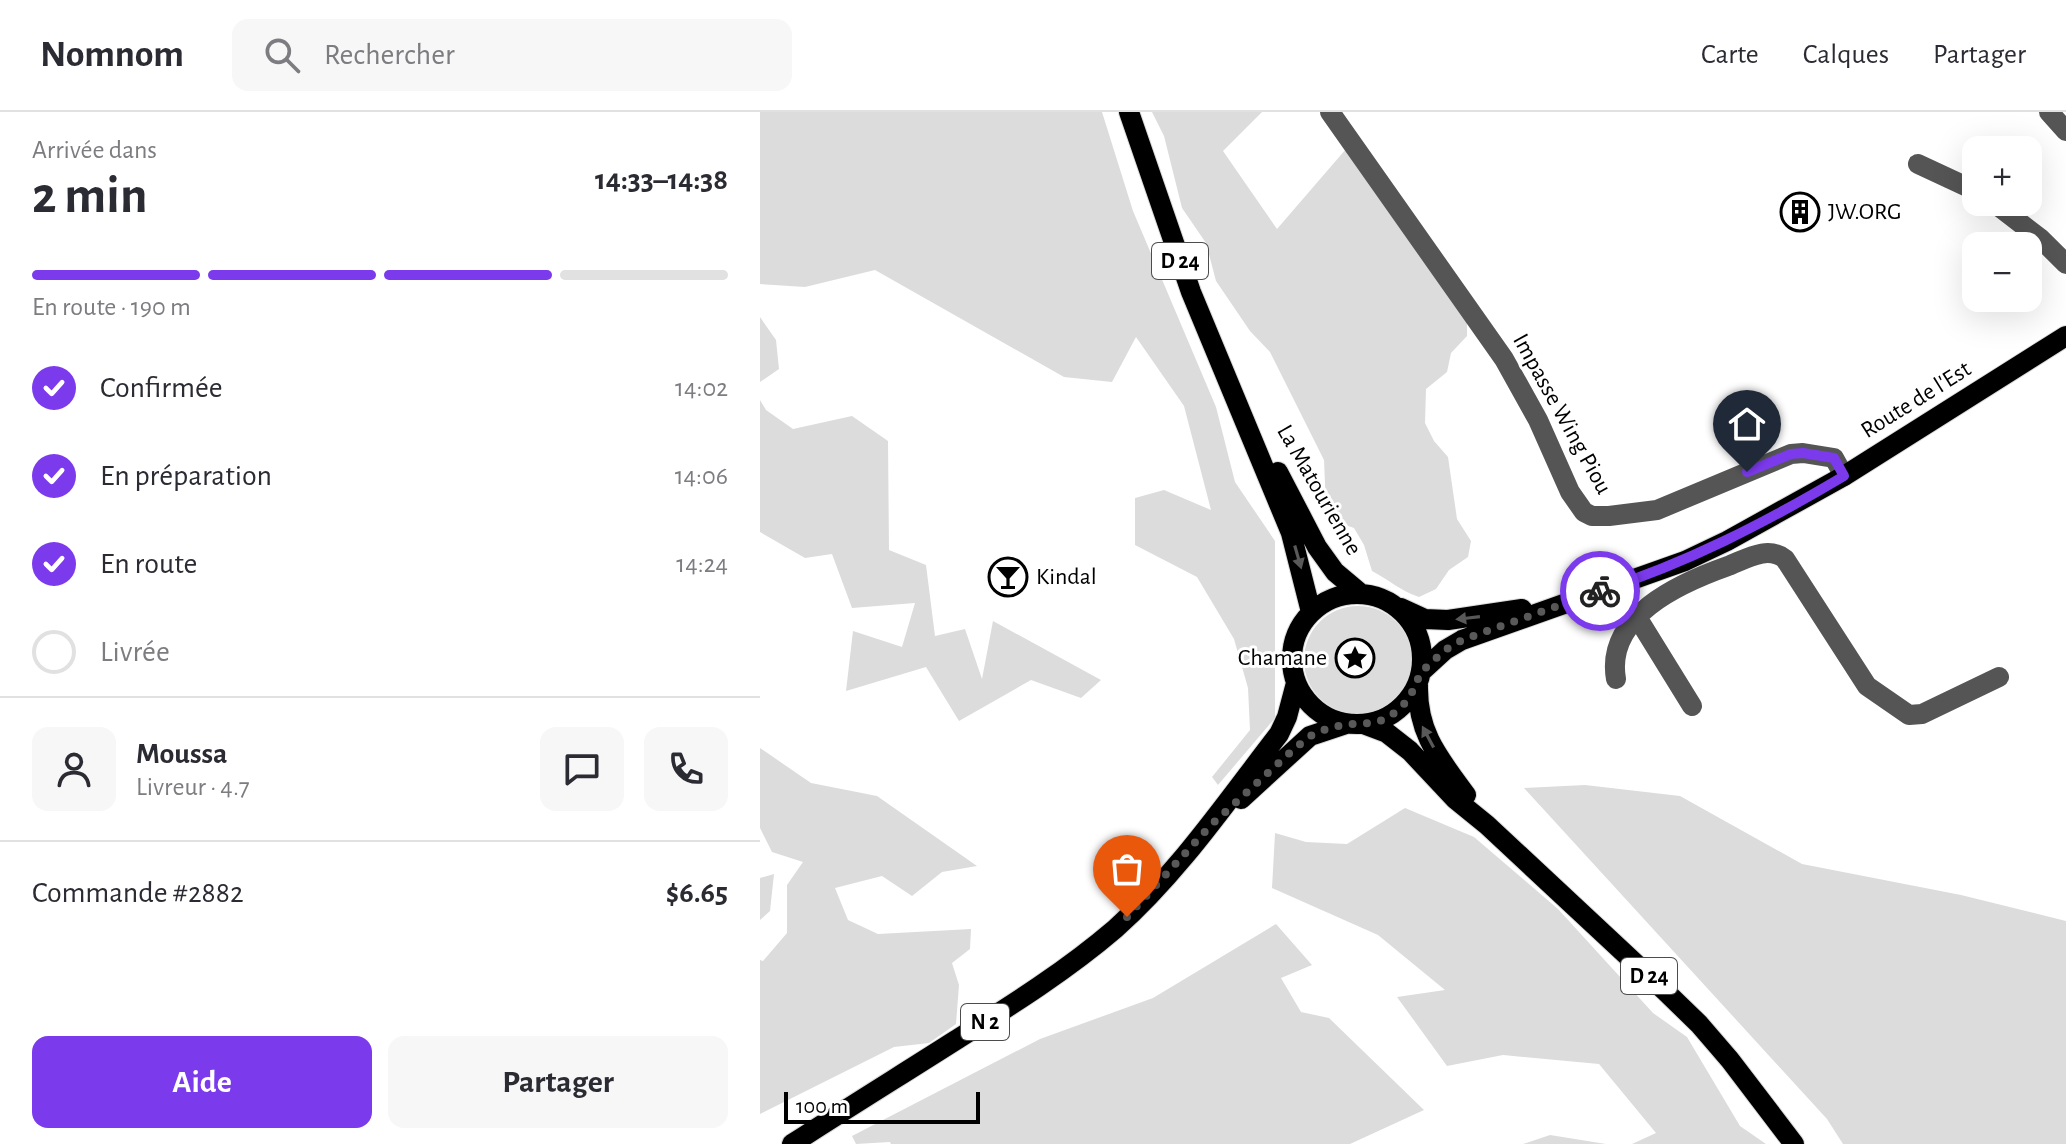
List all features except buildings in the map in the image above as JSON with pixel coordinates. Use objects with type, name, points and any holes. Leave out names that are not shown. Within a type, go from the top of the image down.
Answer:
[{"type":"main road","name":"La Matourienne","points":[[1129,112],[1191,292],[1291,533],[1311,612]]},
{"type":"main road","name":"Route de l'Est","points":[[1420,678],[1445,650],[1462,640],[1573,600],[1690,569],[2066,336]]},
{"type":"main road","name":"La Matourienne","points":[[1240,407],[1317,547],[1335,572],[1360,593]]},
{"type":"main road","name":"N 2","points":[[1360,593],[1380,597],[1397,607]]},
{"type":"main road","points":[[1311,612],[1325,601],[1342,594],[1360,593]]},
{"type":"main road","name":"Route de l'Est","points":[[1397,607],[1425,619],[1448,620],[1573,600]]},
{"type":"main road","points":[[1397,607],[1410,620],[1418,636],[1422,654],[1420,678]]},
{"type":"main road","name":"N 2","points":[[792,1144],[1008,1008],[1078,958],[1138,906],[1211,825],[1279,734],[1296,683],[1292,664],[1293,645],[1299,627],[1311,612]]},
{"type":"main road","name":"N 2","points":[[1211,825],[1310,736],[1354,724],[1380,721],[1396,712],[1409,699],[1420,678]]},
{"type":"main road","name":"D 24","points":[[1420,678],[1418,706],[1424,730],[1441,760],[1487,825]]},
{"type":"main road","points":[[1296,683],[1307,702],[1325,716],[1354,724]]},
{"type":"main road","name":"D 24","points":[[1354,724],[1397,740],[1455,799],[1487,825],[1699,1024],[1794,1144]]},
{"type":"street","name":"Impasse Wing Piou","points":[[1330,112],[1504,359],[1538,420],[1570,492],[1584,512],[1592,516],[1609,516],[1657,510],[1791,454],[1834,458],[1844,476]]},
{"type":"street","points":[[2049,112],[2066,131]]},
{"type":"street","points":[[1918,164],[1962,184]]},
{"type":"street","points":[[2011,216],[2066,264]]},
{"type":"street","points":[[1616,679],[1616,653],[1637,617],[1690,569],[1777,552],[1785,559],[1867,686],[1909,715],[1922,714],[1999,677]]},
{"type":"street","points":[[1637,617],[1692,706]]},
{"type":"shaded area","points":[[760,112],[1102,112],[1133,211],[1216,407],[1235,482],[1275,541],[1275,718],[1218,785],[1212,777],[1250,730],[1248,688],[1234,639],[1197,577],[1135,545],[1135,498],[1164,490],[1211,510],[1184,406],[1136,337],[1112,382],[1064,377],[875,270],[805,287],[760,284]]},
{"type":"shaded area","points":[[1152,112],[1262,112],[1223,151],[1277,229],[1346,149],[1467,319],[1467,336],[1451,353],[1447,372],[1426,389],[1425,423],[1434,441],[1448,457],[1457,519],[1471,541],[1468,557],[1449,570],[1436,589],[1419,597],[1372,571],[1364,545],[1354,528],[1334,521],[1326,509],[1324,460],[1270,352],[1250,331],[1216,281],[1206,243],[1182,208],[1164,136]]},
{"type":"shaded area","points":[[760,317],[776,340],[779,369],[760,382]]},
{"type":"shaded area","points":[[760,400],[766,410],[793,429],[852,416],[888,441],[889,550],[926,565],[935,636],[965,629],[982,679],[993,621],[1101,680],[1081,698],[1031,680],[959,721],[926,667],[846,691],[853,631],[902,647],[915,603],[852,608],[832,554],[805,558],[760,532]]},
{"type":"shaded area","points":[[1358,606],[1379,610],[1396,622],[1408,639],[1412,660],[1408,681],[1396,698],[1379,710],[1358,714],[1337,710],[1320,698],[1308,681],[1304,660],[1308,639],[1320,622],[1337,610]]},
{"type":"shaded area","points":[[760,748],[811,783],[877,796],[977,866],[942,872],[912,896],[882,876],[835,888],[848,920],[878,934],[971,929],[970,949],[952,963],[959,985],[956,1024],[929,1043],[894,1047],[760,1114],[760,960],[763,961],[787,933],[787,885],[803,862],[772,852],[760,828]]},
{"type":"shaded area","points":[[1585,785],[1680,796],[1802,864],[1961,895],[2066,921],[2066,1144],[1843,1144],[1827,1119],[1524,788]]},
{"type":"shaded area","points":[[1405,808],[1474,837],[1558,909],[1653,1013],[1687,1037],[1740,1126],[1766,1144],[1632,1144],[1656,1133],[1599,1064],[1503,1055],[1447,1066],[1397,997],[1445,990],[1378,935],[1272,888],[1275,833],[1306,842],[1347,844]]},
{"type":"shaded area","points":[[774,874],[770,911],[760,920],[760,878]]},
{"type":"shaded area","points":[[1276,924],[1312,965],[1281,978],[1301,1012],[1329,1018],[1424,1110],[1350,1144],[856,1144],[852,1136],[1040,1039],[1153,998]]},
{"type":"shaded area","points":[[1550,1135],[1606,1144],[1523,1144]]},
{"type":"way so far","points":[[1127,917],[1211,825],[1310,736],[1346,724],[1380,721],[1396,712],[1409,699],[1421,672],[1445,650],[1462,640],[1600,591]]},
{"type":"place","name":"JW.ORG","points":[[1800,212]]},
{"type":"place","name":"Kindal","points":[[1008,577]]},
{"type":"place","name":"Chamane","points":[[1355,658]]},
{"type":"route","points":[[1600,591],[1685,561],[1777,515],[1844,476],[1834,458],[1803,453],[1791,454],[1747,472]]}]
